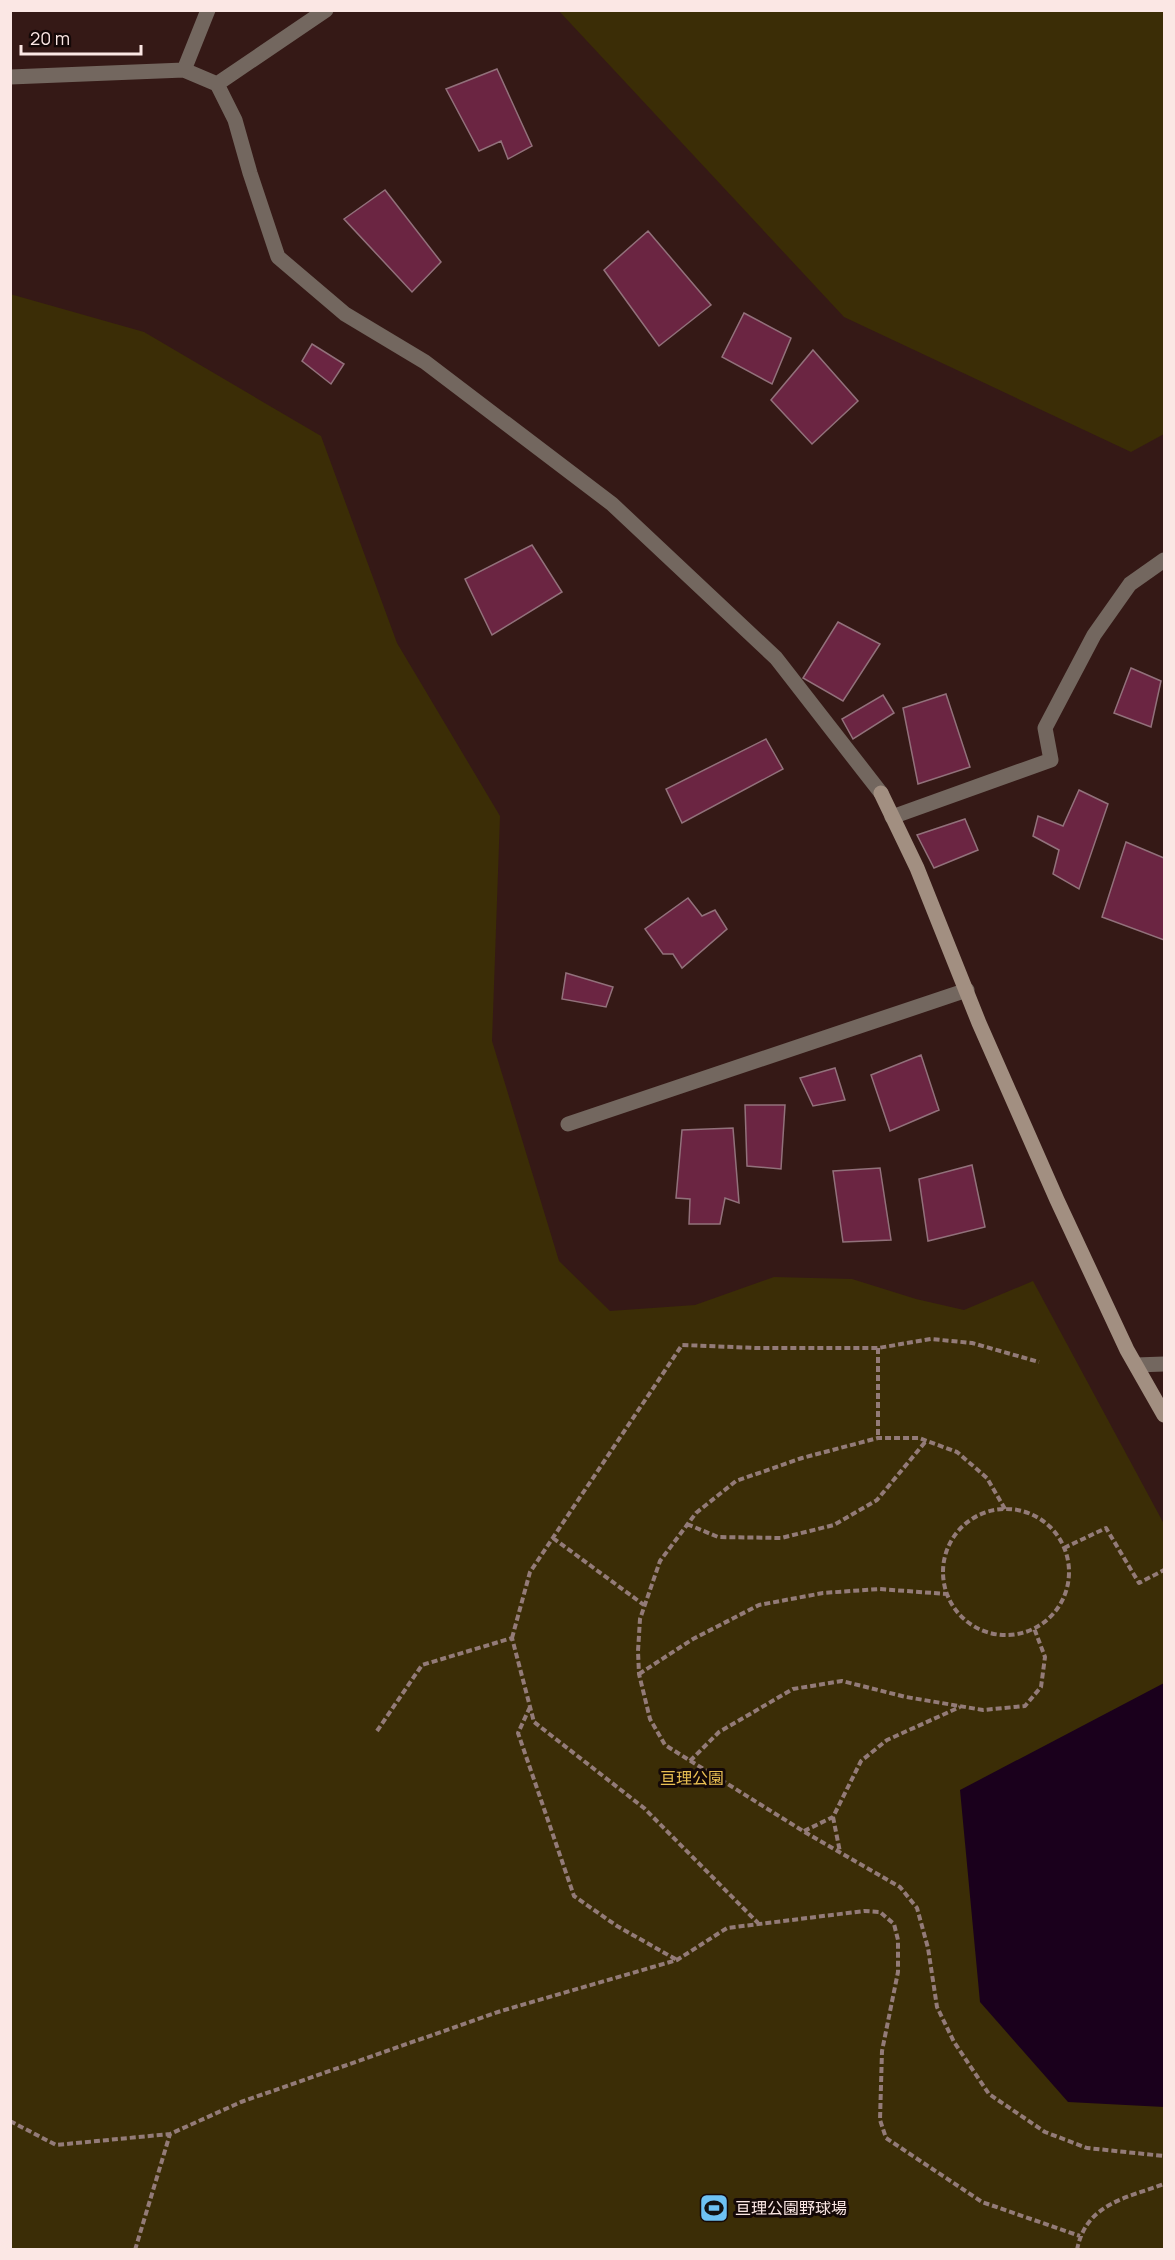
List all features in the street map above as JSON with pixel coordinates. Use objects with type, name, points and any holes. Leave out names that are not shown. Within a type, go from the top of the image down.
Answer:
[{"type":"street","points":[[184,70],[208,10]]},
{"type":"street","points":[[217,84],[326,10]]},
{"type":"street","points":[[10,77],[184,70],[217,84],[236,120],[250,173],[278,257],[345,314],[425,362],[612,504],[776,658],[881,793],[917,868],[1057,1200],[1127,1350],[1164,1415]]},
{"type":"street","points":[[892,817],[1051,760],[1045,728],[1094,635],[1130,584],[1164,560]]},
{"type":"street","points":[[568,1124],[967,990]]},
{"type":"street","points":[[1136,1365],[1164,1364]]},
{"type":"path","points":[[758,1924],[644,1808],[534,1722],[512,1638],[530,1572],[682,1345],[757,1348],[878,1348],[931,1339],[972,1343],[1039,1362]]},
{"type":"path","points":[[878,1348],[878,1438]]},
{"type":"path","points":[[1005,1509],[987,1478],[957,1452],[919,1438],[878,1438],[802,1458],[736,1481],[696,1513],[687,1524],[660,1561],[644,1605],[640,1619],[639,1674],[650,1719],[665,1745],[803,1831],[900,1887],[917,1908],[928,1948],[937,2007],[954,2042],[989,2094],[1045,2132],[1087,2148],[1164,2156]]},
{"type":"path","points":[[687,1524],[718,1537],[781,1538],[834,1525],[877,1500],[926,1441]]},
{"type":"path","points":[[994,1509],[1005,1509],[1034,1514],[1051,1526],[1064,1548],[1069,1563],[1068,1585],[1060,1605],[1046,1621],[1034,1628],[1027,1632],[1006,1636],[985,1632],[966,1622],[952,1606],[944,1587],[942,1566],[948,1546],[958,1529],[974,1516],[994,1509]]},
{"type":"path","points":[[1064,1548],[1106,1528],[1139,1583],[1164,1570]]},
{"type":"path","points":[[553,1538],[644,1605]]},
{"type":"path","points":[[639,1674],[693,1639],[759,1605],[823,1593],[879,1589],[947,1594]]},
{"type":"path","points":[[690,1761],[719,1732],[793,1689],[842,1681],[906,1697],[983,1710],[1025,1706],[1041,1687],[1045,1657],[1034,1628]]},
{"type":"path","points":[[377,1731],[423,1665],[512,1638]]},
{"type":"path","points":[[530,1706],[518,1732],[574,1896],[617,1926],[677,1960]]},
{"type":"path","points":[[803,1831],[833,1817],[861,1761],[887,1740],[960,1706]]},
{"type":"path","points":[[833,1817],[841,1853]]},
{"type":"path","points":[[10,2121],[56,2145],[170,2134],[240,2103],[501,2012],[677,1960],[727,1928],[864,1911],[880,1912],[894,1924],[898,1940],[898,1972],[882,2051],[880,2120],[886,2138],[982,2202],[1080,2236]]},
{"type":"path","points":[[135,2250],[170,2134]]},
{"type":"path","points":[[1077,2250],[1080,2236],[1087,2224],[1106,2206],[1120,2198],[1164,2184]]},
{"type":"green space","points":[[559,11],[1164,11],[1164,434],[1131,452],[844,317]]},
{"type":"green space","name":"亘理公園","points":[[10,294],[144,332],[321,436],[397,643],[500,816],[492,1041],[559,1261],[610,1311],[695,1305],[774,1277],[852,1279],[916,1299],[964,1310],[1033,1281],[1164,1524],[1164,2249],[11,2249]]},
{"type":"shaded area","points":[[1164,1683],[1164,2107],[1068,2102],[980,2002],[960,1790]]},
{"type":"building","points":[[497,69],[532,146],[508,159],[501,141],[479,151],[446,89]]},
{"type":"building","points":[[385,190],[441,262],[412,292],[344,219]]},
{"type":"building","points":[[648,231],[711,305],[659,346],[604,270]]},
{"type":"building","points":[[744,313],[791,338],[772,384],[722,357]]},
{"type":"building","points":[[312,344],[344,364],[331,384],[302,361]]},
{"type":"building","points":[[813,350],[858,401],[812,444],[771,400]]},
{"type":"building","points":[[532,545],[562,592],[492,635],[465,579]]},
{"type":"building","points":[[838,622],[880,644],[843,701],[803,678]]},
{"type":"building","points":[[1131,668],[1161,681],[1151,727],[1114,713]]},
{"type":"building","points":[[946,694],[970,767],[918,784],[903,708]]},
{"type":"building","points":[[883,695],[894,713],[853,739],[842,719]]},
{"type":"building","points":[[766,739],[783,769],[682,823],[666,789]]},
{"type":"building","points":[[1079,790],[1108,804],[1079,889],[1053,874],[1059,850],[1033,836],[1038,816],[1063,826]]},
{"type":"building","points":[[965,819],[978,850],[934,868],[917,835]]},
{"type":"building","points":[[1126,842],[1164,858],[1164,940],[1102,917]]},
{"type":"building","points":[[688,898],[702,916],[715,910],[727,929],[682,968],[673,954],[663,954],[645,929]]},
{"type":"building","points":[[566,973],[613,987],[606,1007],[562,999]]},
{"type":"building","points":[[921,1055],[939,1110],[890,1131],[871,1075]]},
{"type":"building","points":[[835,1068],[845,1100],[813,1106],[800,1078]]},
{"type":"building","points":[[745,1105],[785,1105],[781,1169],[747,1166]]},
{"type":"building","points":[[733,1128],[739,1203],[725,1198],[720,1224],[689,1224],[690,1199],[676,1198],[682,1130]]},
{"type":"building","points":[[972,1165],[985,1227],[928,1241],[919,1179]]},
{"type":"building","points":[[880,1168],[891,1240],[843,1242],[833,1171]]},
{"type":"place","name":"亘理公園野球場","points":[[714,2208]]}]
